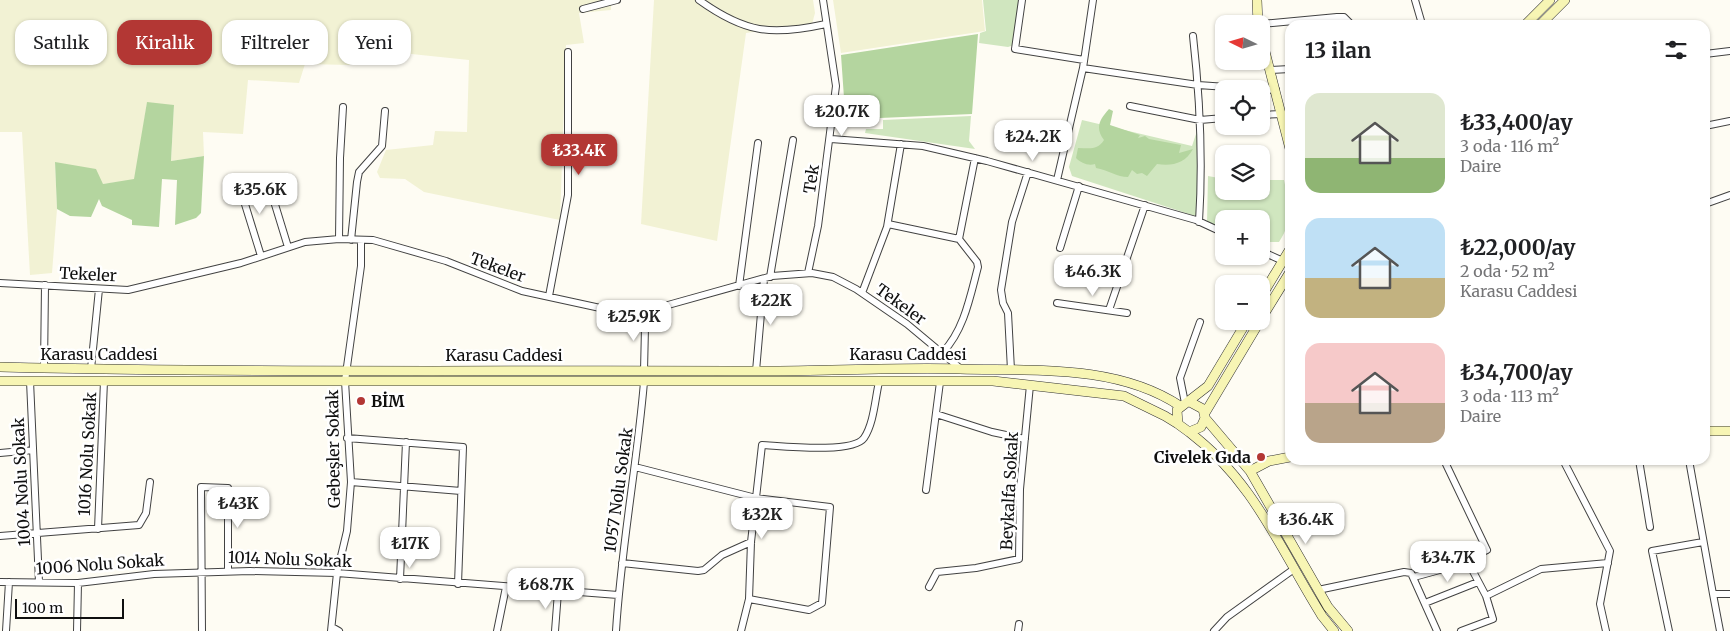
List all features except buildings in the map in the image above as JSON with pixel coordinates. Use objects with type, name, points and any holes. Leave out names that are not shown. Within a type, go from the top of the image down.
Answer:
[{"type":"main road","points":[[1257,0],[1259,15]]},
{"type":"main road","points":[[1530,20],[1550,0]]},
{"type":"main road","points":[[1545,20],[1565,0]]},
{"type":"main road","points":[[1270,67],[1285,127]]},
{"type":"main road","points":[[1270,282],[1285,258]]},
{"type":"main road","points":[[1270,305],[1285,280]]},
{"type":"main road","points":[[1242,330],[1208,386],[1185,404],[1176,415],[1178,424],[1208,446],[1238,478],[1322,616],[1334,631]]},
{"type":"main road","points":[[1189,432],[1202,427],[1205,416],[1255,330]]},
{"type":"main road","name":"Karasu Caddesi","points":[[0,368],[644,371],[1011,370],[1081,373],[1129,382],[1185,404]]},
{"type":"main road","name":"Karasu Caddesi","points":[[0,381],[993,382],[1124,396],[1178,424]]},
{"type":"main road","points":[[1185,404],[1199,405],[1205,416],[1250,470],[1328,607],[1348,631]]},
{"type":"main road","points":[[1710,429],[1730,431]]},
{"type":"main road","points":[[1250,470],[1269,461],[1285,458]]},
{"type":"street","points":[[583,9],[617,0]]},
{"type":"street","points":[[699,0],[716,12],[744,26],[761,31],[796,31],[826,24]]},
{"type":"street","name":"Tek","points":[[808,273],[818,226],[831,139],[836,86],[834,57],[826,24],[823,0]]},
{"type":"street","points":[[1022,0],[1015,49],[1084,60]]},
{"type":"street","points":[[1056,180],[1083,68],[1088,22],[1093,0]]},
{"type":"street","points":[[1415,0],[1421,20]]},
{"type":"street","points":[[1303,20],[1344,17],[1347,20]]},
{"type":"street","points":[[1270,23],[1285,22]]},
{"type":"street","points":[[1193,36],[1198,85],[1202,169],[1199,222]]},
{"type":"street","points":[[1710,53],[1730,51]]},
{"type":"street","points":[[549,296],[568,195],[568,52]]},
{"type":"street","points":[[1083,68],[1215,86]]},
{"type":"street","points":[[1271,70],[1285,70]]},
{"type":"street","points":[[1270,90],[1276,90]]},
{"type":"street","points":[[1130,106],[1200,120],[1215,119]]},
{"type":"street","points":[[339,239],[343,107]]},
{"type":"street","points":[[351,240],[359,172],[382,146],[385,112]]},
{"type":"street","points":[[1270,115],[1282,114]]},
{"type":"street","points":[[1710,125],[1730,121]]},
{"type":"street","points":[[831,139],[923,146],[975,158],[1145,205],[1215,229]]},
{"type":"street","points":[[756,371],[767,278],[793,140]]},
{"type":"street","points":[[739,286],[758,143]]},
{"type":"street","points":[[862,293],[888,224],[901,144]]},
{"type":"street","points":[[959,239],[975,158]]},
{"type":"street","points":[[1011,370],[1008,313],[1003,304],[1001,290],[1012,222],[1028,172]]},
{"type":"street","points":[[1060,248],[1078,186]]},
{"type":"street","points":[[1710,202],[1730,196]]},
{"type":"street","points":[[274,198],[288,247]]},
{"type":"street","points":[[238,201],[244,200],[261,256]]},
{"type":"street","points":[[1110,310],[1145,205]]},
{"type":"street","points":[[888,224],[959,239],[977,262],[978,267],[967,308],[954,340],[942,352]]},
{"type":"street","name":"Tekeler","points":[[0,283],[128,290],[241,264],[305,242],[339,239],[373,240],[446,262],[522,291],[586,306],[643,312],[767,278],[808,273],[833,278],[862,293],[942,352],[961,369]]},
{"type":"street","name":"Gebeşler Sokak","points":[[339,631],[331,629],[337,573],[347,531],[351,482],[345,381],[361,266],[361,240]]},
{"type":"street","points":[[1270,255],[1283,261]]},
{"type":"street","points":[[44,368],[45,285]]},
{"type":"street","points":[[91,369],[99,288]]},
{"type":"street","points":[[1057,303],[1127,313]]},
{"type":"street","points":[[643,312],[645,327],[644,371]]},
{"type":"street","points":[[1185,404],[1180,378],[1200,322]]},
{"type":"street","name":"1004 Nolu Sokak","points":[[30,381],[39,582]]},
{"type":"street","name":"1016 Nolu Sokak","points":[[98,529],[104,381]]},
{"type":"street","name":"1057 Nolu Sokak","points":[[616,631],[618,595],[644,382]]},
{"type":"street","points":[[741,631],[749,599],[751,542],[762,445],[838,447],[857,443],[864,438],[879,382]]},
{"type":"street","points":[[926,490],[940,382]]},
{"type":"street","name":"Beykalfa Sokak","points":[[929,587],[937,572],[976,568],[1019,559],[1020,489],[1030,385]]},
{"type":"street","points":[[936,414],[992,432],[1025,439]]},
{"type":"street","points":[[347,438],[463,447],[458,584]]},
{"type":"street","points":[[400,579],[406,442]]},
{"type":"street","points":[[0,453],[33,450]]},
{"type":"street","points":[[1414,577],[1480,555],[1488,548],[1446,465]]},
{"type":"street","points":[[1566,465],[1610,551],[1600,604],[1606,631]]},
{"type":"street","points":[[1640,465],[1650,527]]},
{"type":"street","points":[[1690,465],[1720,631]]},
{"type":"street","points":[[635,467],[756,498],[830,507],[822,603],[809,610],[749,599]]},
{"type":"street","points":[[0,536],[134,526],[142,522],[146,513],[150,482]]},
{"type":"street","points":[[351,482],[461,491]]},
{"type":"street","points":[[202,631],[201,487],[228,488],[228,571]]},
{"type":"street","points":[[622,563],[698,571],[704,570],[722,555],[751,542]]},
{"type":"street","points":[[1669,631],[1652,552],[1703,542]]},
{"type":"street","points":[[1461,631],[1493,619],[1486,596],[1467,560]]},
{"type":"street","points":[[1486,596],[1541,569],[1608,563]]},
{"type":"street","points":[[1214,631],[1228,617],[1294,569]]},
{"type":"street","name":"1014 Nolu Sokak","points":[[202,571],[337,573],[506,588],[618,595]]},
{"type":"street","name":"1006 Nolu Sokak","points":[[0,582],[78,582],[202,571]]},
{"type":"street","points":[[1318,590],[1404,572],[1411,573],[1437,631]]},
{"type":"street","points":[[6,631],[8,582]]},
{"type":"street","points":[[77,631],[78,582]]},
{"type":"street","points":[[1425,602],[1478,582]]},
{"type":"street","points":[[497,631],[506,588]]},
{"type":"street","points":[[555,631],[558,592]]},
{"type":"street","points":[[1713,594],[1730,594]]},
{"type":"green space","points":[[0,0],[611,0],[611,10],[579,13],[584,43],[566,45],[560,220],[424,192],[405,179],[380,178],[377,172],[386,150],[433,145],[435,131],[467,132],[469,60],[411,54],[411,20],[338,20],[338,65],[328,65],[328,20],[222,20],[222,65],[305,65],[299,83],[248,80],[243,134],[203,132],[204,156],[171,161],[174,106],[147,103],[135,180],[103,184],[55,162],[57,209],[52,273],[30,275],[22,132],[0,132]]},
{"type":"green space","points":[[654,0],[813,0],[815,13],[812,24],[746,33],[717,241],[641,224]]},
{"type":"green space","points":[[833,0],[982,0],[985,31],[841,53]]},
{"type":"green space","points":[[983,0],[1020,0],[1014,45],[1008,47],[979,43],[980,33],[986,31]]},
{"type":"green space","points":[[978,34],[972,114],[857,119],[845,112],[841,55]]},
{"type":"green space","points":[[147,102],[174,105],[171,161],[204,156],[201,213],[196,218],[175,225],[177,180],[162,179],[159,227],[132,225],[132,220],[102,206],[99,199],[91,217],[70,216],[57,209],[55,162],[96,169],[103,184],[134,179]]},
{"type":"green space","points":[[1109,109],[1113,111],[1110,125],[1140,135],[1138,138],[1145,136],[1149,139],[1181,145],[1179,153],[1193,149],[1186,158],[1178,163],[1168,165],[1157,164],[1147,176],[1142,173],[1137,174],[1132,170],[1128,177],[1124,177],[1096,168],[1095,164],[1082,163],[1076,158],[1078,148],[1093,148],[1101,144],[1104,140],[1101,136],[1099,124]]},
{"type":"green space","points":[[971,116],[969,141],[975,149],[865,133],[866,129],[883,129],[883,120]]},
{"type":"green space","points":[[1082,120],[1192,146],[1197,131],[1199,135],[1198,212],[1195,216],[1072,176],[1069,167]]},
{"type":"green space","points":[[1208,176],[1215,177],[1215,200],[1270,200],[1270,180],[1284,180],[1285,230],[1279,242],[1270,242],[1270,210],[1215,210],[1215,226],[1207,223]]},
{"type":"place","name":"BİM","points":[[361,401]]},
{"type":"place","name":"Civelek Gıda","points":[[1261,457]]}]
